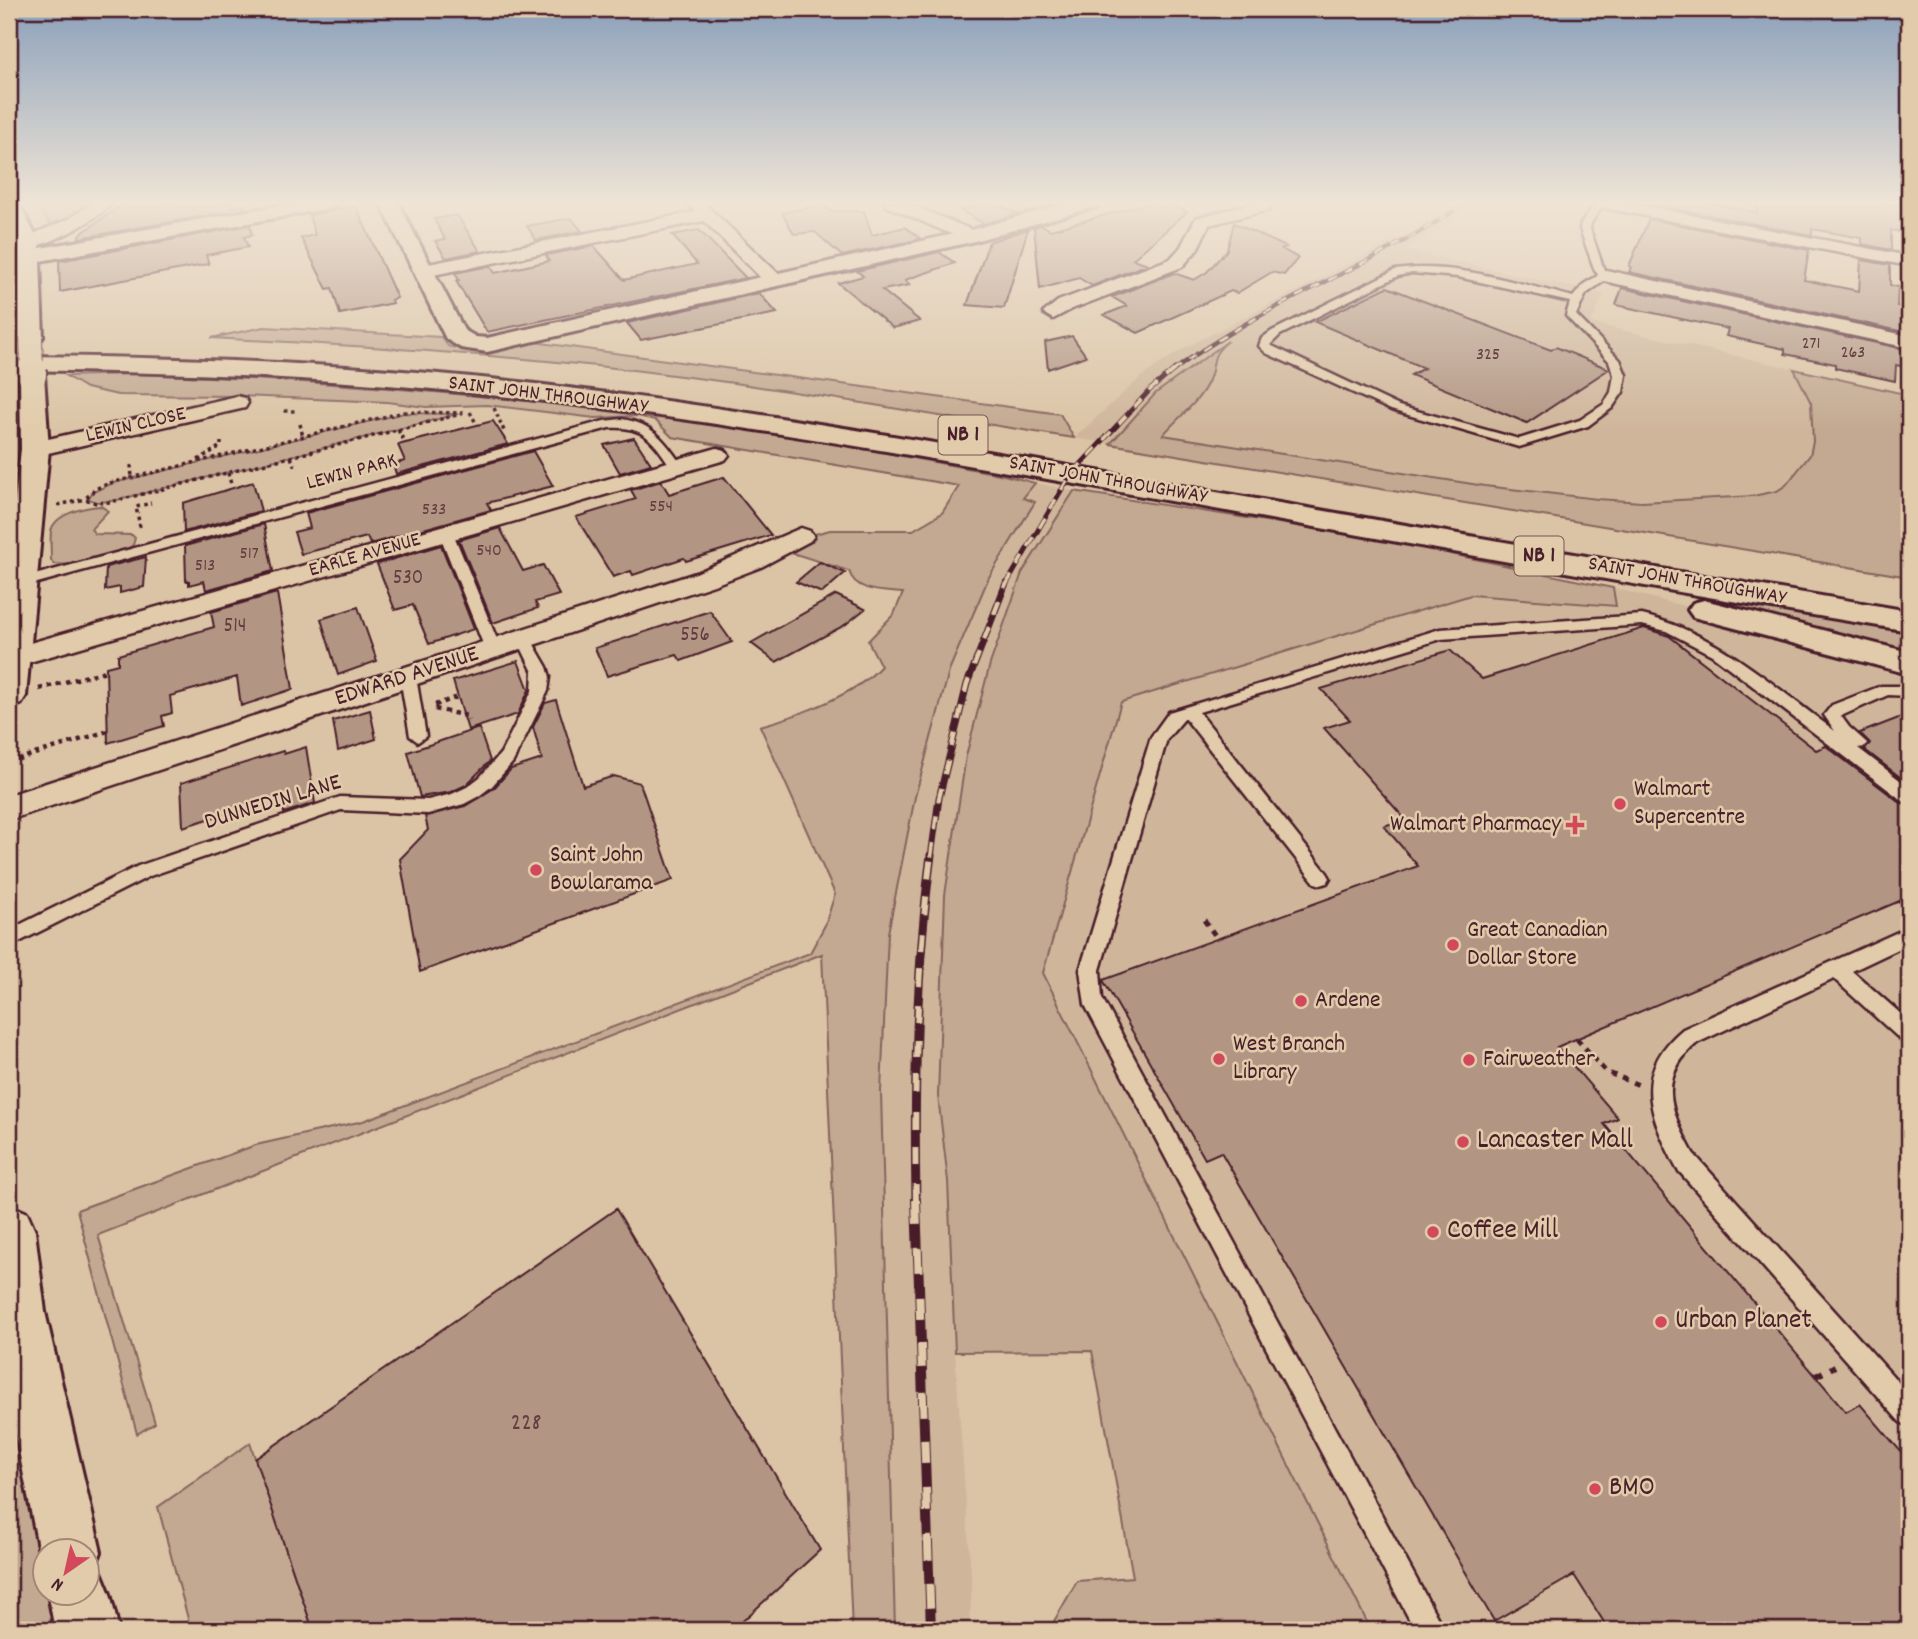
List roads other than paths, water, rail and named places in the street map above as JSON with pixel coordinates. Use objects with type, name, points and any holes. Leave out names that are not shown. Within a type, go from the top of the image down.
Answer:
[{"type":"main road","points":[[427,278],[454,334],[471,343],[507,342],[786,278]]},
{"type":"main road","points":[[19,286],[20,369],[35,449],[13,657],[20,694]]},
{"type":"main road","name":"SAINT JOHN THROUGHWAY","points":[[20,341],[280,351],[533,370],[692,390],[1909,600]]},
{"type":"main road","name":"SAINT JOHN THROUGHWAY","points":[[20,369],[260,369],[516,390],[804,431],[1909,621]]},
{"type":"main road","points":[[1169,492],[1613,588],[1909,663]]},
{"type":"main road","points":[[9,1231],[13,1315],[67,1538]]},
{"type":"main road","points":[[82,1608],[87,1630]]},
{"type":"street","points":[[1054,313],[1065,304],[1139,278]]},
{"type":"street","points":[[1617,278],[1909,342]]},
{"type":"street","name":"LEWIN CLOSE","points":[[35,449],[237,403]]},
{"type":"street","name":"EARLE AVENUE","points":[[13,657],[717,455]]},
{"type":"street","name":"EDWARD AVENUE","points":[[9,808],[717,575],[801,536]]},
{"type":"lane","points":[[1384,278],[1276,333],[1266,340],[1264,346],[1395,408],[1519,443],[1584,423],[1608,406],[1617,392],[1620,375],[1614,360],[1572,316],[1577,300],[1588,285],[1601,278]]},
{"type":"lane","points":[[1473,278],[1577,300]]},
{"type":"lane","name":"LEWIN PARK","points":[[21,583],[604,424],[629,422],[647,428],[677,467]]},
{"type":"lane","points":[[446,533],[493,649]]},
{"type":"lane","points":[[1430,1630],[1092,999],[1090,970],[1159,737],[1165,725],[1188,710],[1440,634],[1642,620],[1671,627],[1717,651],[1909,796]]},
{"type":"lane","name":"DUNNEDIN LANE","points":[[9,939],[144,871],[340,804],[357,801],[420,808],[440,805],[468,794],[485,783],[504,764],[517,744],[541,684],[540,669],[524,639]]},
{"type":"lane","points":[[408,677],[418,736]]},
{"type":"lane","points":[[1909,691],[1887,690],[1838,709],[1832,715],[1843,731],[1909,781]]},
{"type":"lane","points":[[1188,710],[1321,878]]},
{"type":"lane","points":[[1909,935],[1677,1044],[1667,1057],[1661,1073],[1659,1093],[1662,1116],[1685,1161],[1909,1413]]},
{"type":"lane","points":[[1836,969],[1909,1034]]},
{"type":"railway","points":[[1173,371],[1244,325],[1331,278]]},
{"type":"railway","points":[[1006,585],[1069,477],[1150,390],[1175,369]]},
{"type":"railway","points":[[931,857],[939,798],[967,684],[1006,583]]},
{"type":"railway","points":[[916,1202],[917,1028],[931,855]]},
{"type":"railway","points":[[916,1200],[931,1630]]},
{"type":"place","name":"Walmart Supercentre","points":[[1620,804]]},
{"type":"place","name":"Walmart Pharmacy","points":[[1575,825]]},
{"type":"place","name":"Saint John Bowlarama","points":[[536,870]]},
{"type":"place","name":"Great Canadian Dollar Store","points":[[1453,945]]},
{"type":"place","name":"Ardene","points":[[1301,1001]]},
{"type":"place","name":"West Branch Library","points":[[1219,1059]]},
{"type":"place","name":"Fairweather","points":[[1469,1060]]},
{"type":"place","name":"Lancaster Mall","points":[[1463,1142]]},
{"type":"place","name":"Coffee Mill","points":[[1433,1232]]},
{"type":"place","name":"Urban Planet","points":[[1661,1322]]},
{"type":"place","name":"BMO","points":[[1595,1489]]}]
